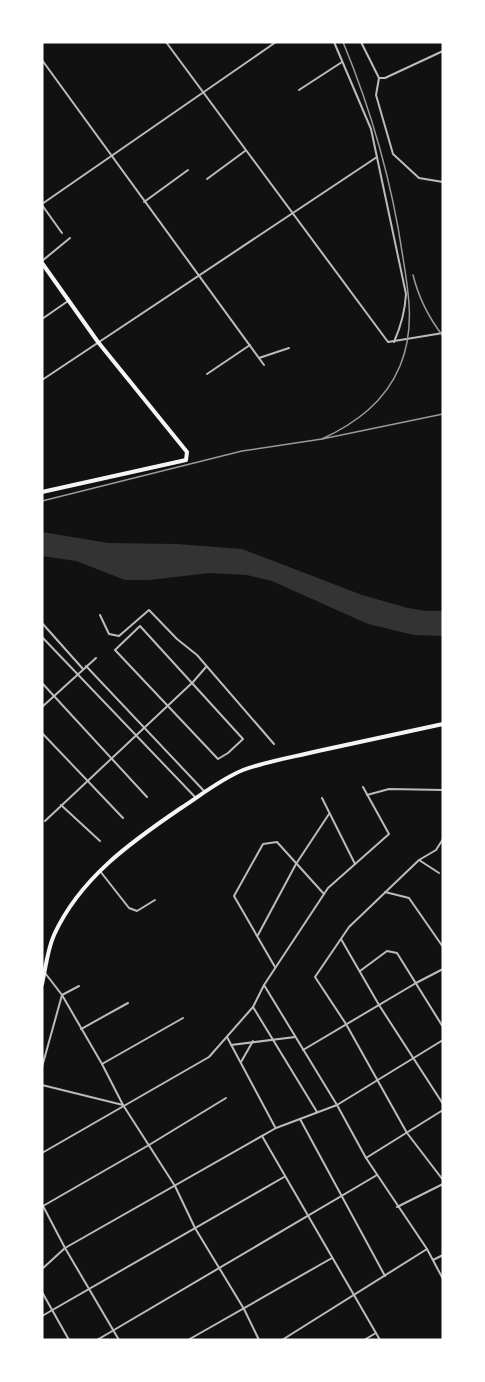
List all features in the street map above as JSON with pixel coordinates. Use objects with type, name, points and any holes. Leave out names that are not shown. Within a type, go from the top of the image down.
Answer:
[{"type":"main road","points":[[42,262],[98,342],[186,452],[186,460],[42,492]]},
{"type":"main road","points":[[42,984],[48,952],[62,921],[84,888],[110,860],[139,837],[205,792],[243,770],[278,760],[443,724]]},
{"type":"street","points":[[166,42],[388,342],[443,333]]},
{"type":"street","points":[[62,233],[42,204],[276,42]]},
{"type":"street","points":[[334,42],[371,129],[406,294],[403,317],[394,342]]},
{"type":"street","points":[[361,42],[380,78],[376,95],[393,154],[419,178],[443,182]]},
{"type":"street","points":[[380,78],[385,78],[443,51]]},
{"type":"street","points":[[42,60],[264,365]]},
{"type":"street","points":[[299,90],[343,61]]},
{"type":"street","points":[[207,178],[245,151]]},
{"type":"street","points":[[42,380],[291,212],[377,157]]},
{"type":"street","points":[[144,202],[188,170]]},
{"type":"street","points":[[42,262],[70,238]]},
{"type":"street","points":[[42,319],[68,301]]},
{"type":"street","points":[[207,374],[250,345]]},
{"type":"street","points":[[259,358],[289,348]]},
{"type":"street","points":[[100,615],[109,634],[119,636],[149,610],[206,667],[274,744]]},
{"type":"street","points":[[42,623],[205,792]]},
{"type":"street","points":[[140,626],[193,682],[243,739],[218,759],[115,650],[140,626]]},
{"type":"street","points":[[42,637],[79,673],[196,798]]},
{"type":"street","points":[[42,707],[96,658]]},
{"type":"street","points":[[45,820],[144,729],[206,667]]},
{"type":"street","points":[[42,683],[147,797]]},
{"type":"street","points":[[42,733],[86,782],[123,818]]},
{"type":"street","points":[[42,1153],[209,1057],[227,1037],[253,1007],[264,984],[328,888],[389,834],[363,787]]},
{"type":"street","points":[[367,795],[389,789],[443,790]]},
{"type":"street","points":[[322,798],[355,864]]},
{"type":"street","points":[[62,805],[100,841]]},
{"type":"street","points":[[258,935],[296,864],[329,814]]},
{"type":"street","points":[[397,1208],[443,1182],[407,1133],[346,1024],[315,977],[350,927],[418,860],[436,850],[443,839]]},
{"type":"street","points":[[275,968],[234,896],[263,844],[277,842],[324,894]]},
{"type":"street","points":[[418,860],[439,873]]},
{"type":"street","points":[[100,871],[129,908],[137,911],[155,900]]},
{"type":"street","points":[[385,892],[409,898],[443,948]]},
{"type":"street","points":[[341,939],[379,1005],[443,1104]]},
{"type":"street","points":[[360,971],[387,951],[397,953],[443,1027]]},
{"type":"street","points":[[303,1050],[416,982],[443,969]]},
{"type":"street","points":[[43,971],[62,995],[123,1105],[175,1186],[195,1228],[244,1309],[259,1340]]},
{"type":"street","points":[[264,984],[366,1158],[443,1279]]},
{"type":"street","points":[[42,1066],[62,995],[79,986]]},
{"type":"street","points":[[81,1029],[128,1003]]},
{"type":"street","points":[[253,1007],[317,1112]]},
{"type":"street","points":[[102,1064],[183,1018]]},
{"type":"street","points":[[227,1037],[276,1128]]},
{"type":"street","points":[[231,1045],[295,1037]]},
{"type":"street","points":[[42,1269],[65,1248],[276,1128],[337,1105],[443,1040]]},
{"type":"street","points":[[241,1062],[254,1041]]},
{"type":"street","points":[[42,1085],[123,1105]]},
{"type":"street","points":[[119,1340],[65,1248],[43,1204],[149,1145],[226,1098]]},
{"type":"street","points":[[366,1158],[443,1110]]},
{"type":"street","points":[[300,1119],[385,1276]]},
{"type":"street","points":[[262,1137],[380,1340]]},
{"type":"street","points":[[97,1340],[112,1329],[377,1175]]},
{"type":"street","points":[[42,1316],[284,1177]]},
{"type":"street","points":[[282,1340],[426,1250]]},
{"type":"street","points":[[433,1260],[443,1255]]},
{"type":"street","points":[[188,1340],[332,1258]]},
{"type":"street","points":[[42,1292],[69,1340]]},
{"type":"street","points":[[364,1340],[376,1333]]},
{"type":"shaded area","points":[[42,532],[108,543],[176,544],[242,549],[362,595],[408,608],[443,611],[443,636],[414,635],[368,624],[272,581],[247,575],[210,573],[149,580],[125,580],[76,561],[42,556]]},
{"type":"railway","points":[[322,439],[358,418],[378,401],[394,379],[400,366],[408,339],[409,326],[409,298],[387,175],[372,121],[343,42]]},
{"type":"railway","points":[[413,275],[425,307],[443,336]]},
{"type":"railway","points":[[42,501],[242,451],[322,439],[443,414]]}]
